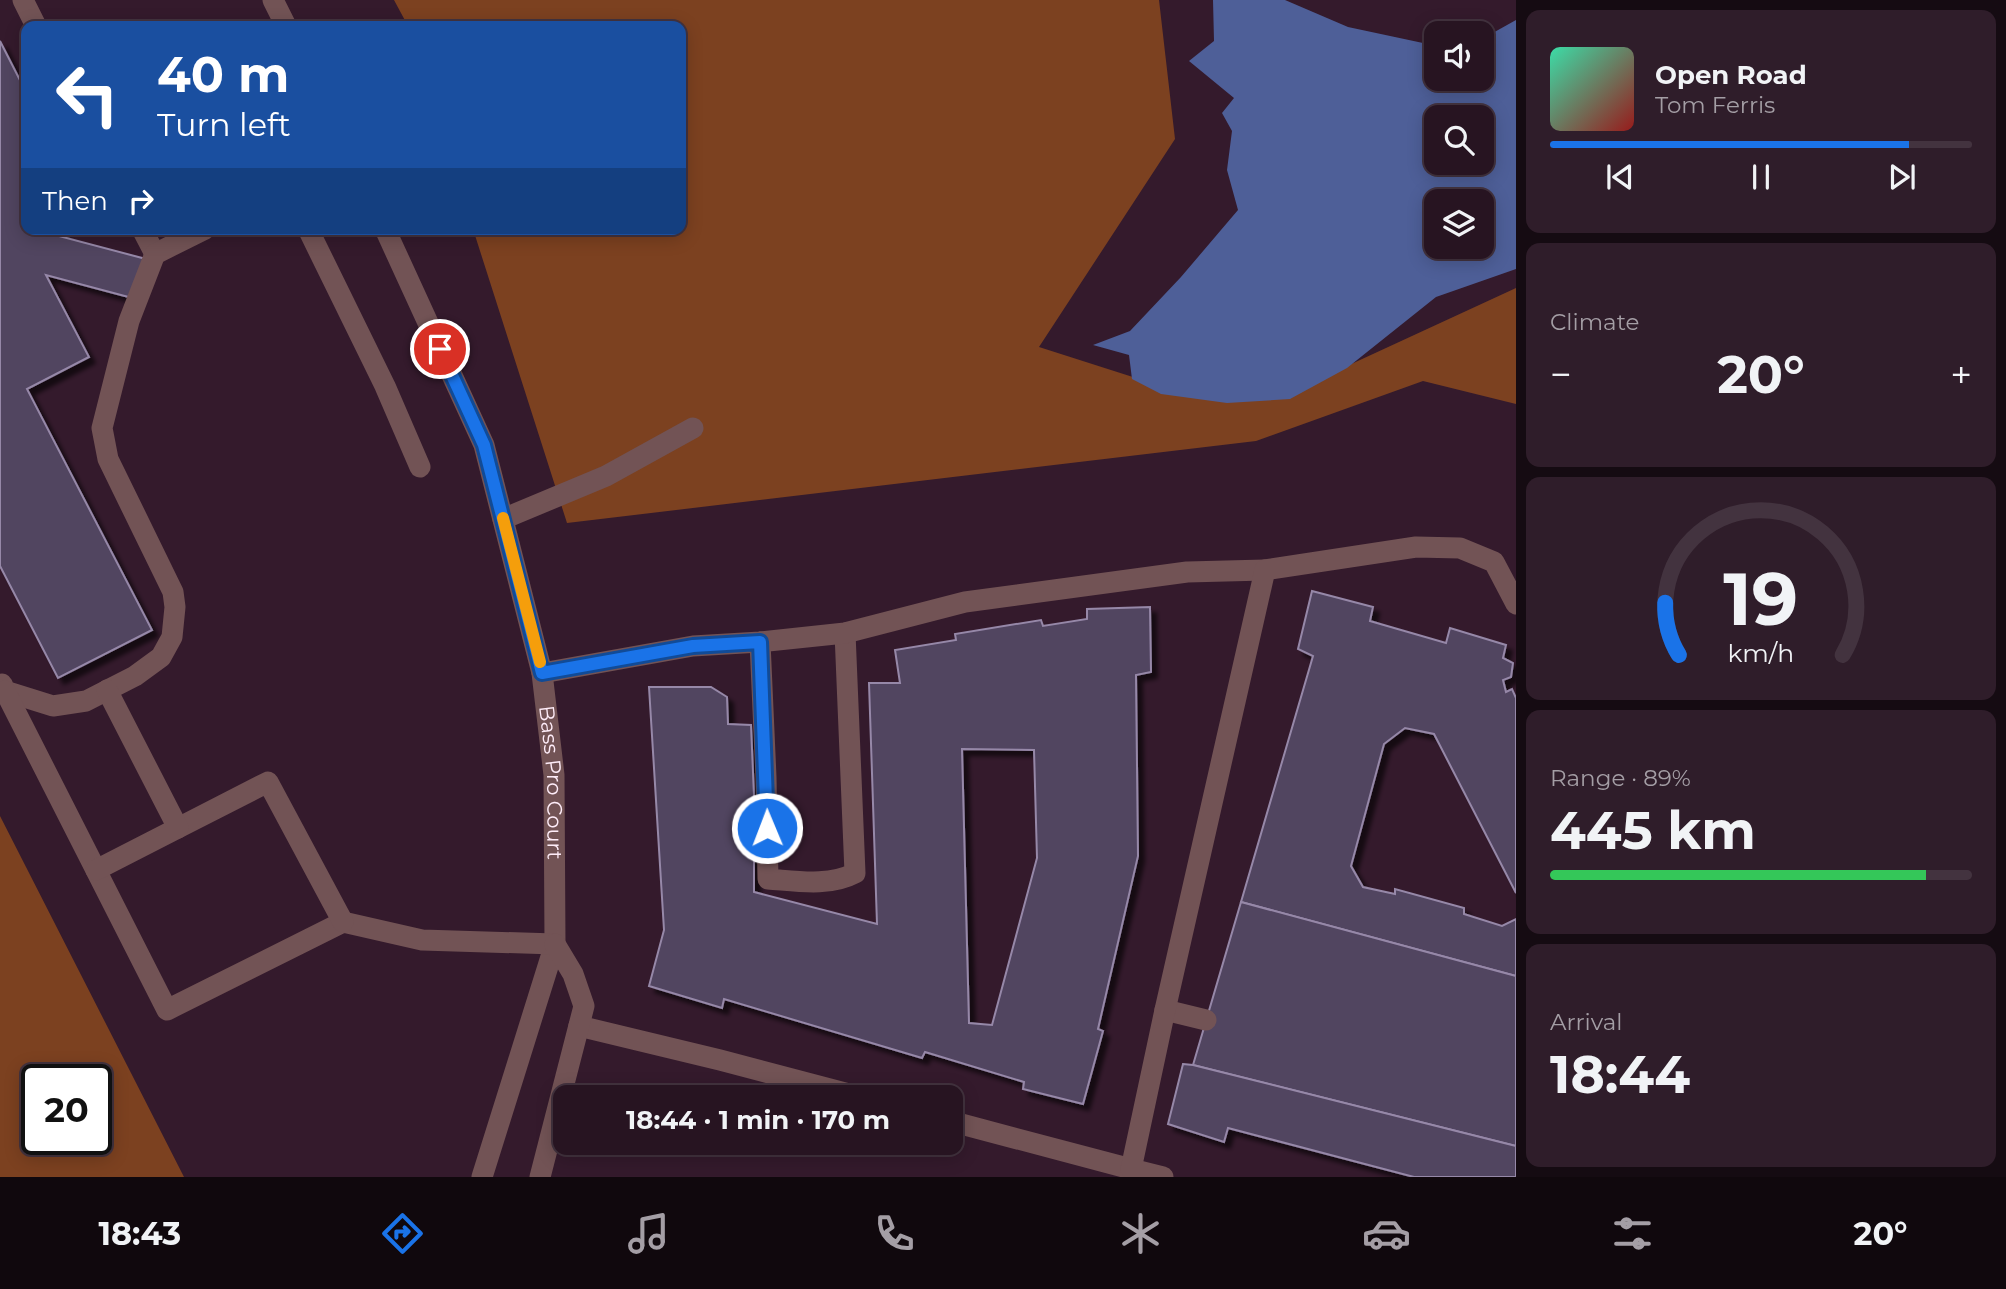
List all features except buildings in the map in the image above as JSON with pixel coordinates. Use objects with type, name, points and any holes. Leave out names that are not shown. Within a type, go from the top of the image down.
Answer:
[{"type":"street","points":[[23,0],[34,21]]},
{"type":"street","points":[[273,0],[284,21]]},
{"type":"street","points":[[145,235],[155,254]]},
{"type":"street","points":[[3,685],[53,706],[86,701],[135,676],[161,657],[172,637],[175,607],[173,592],[108,459],[102,428],[130,321],[155,254],[193,235]]},
{"type":"street","points":[[311,235],[385,386],[421,467]]},
{"type":"street","name":"Bass Pro Court","points":[[388,235],[484,445],[542,673],[554,775],[555,944],[482,1177]]},
{"type":"street","points":[[503,519],[606,476],[693,428]]},
{"type":"street","points":[[542,673],[693,646],[845,633],[965,602],[1187,572],[1265,570],[1416,547],[1460,548],[1494,562],[1516,604]]},
{"type":"street","points":[[1131,1169],[1265,570]]},
{"type":"street","points":[[760,642],[768,879],[810,882],[842,880],[855,873],[845,633]]},
{"type":"street","points":[[3,685],[167,1010],[343,922],[422,940],[555,944],[573,974],[584,1006],[540,1177]]},
{"type":"street","points":[[107,690],[178,828]]},
{"type":"street","points":[[96,870],[268,782],[343,922]]},
{"type":"street","points":[[1165,1010],[1206,1020]]},
{"type":"street","points":[[579,1026],[815,1085]]},
{"type":"street","points":[[963,1124],[1163,1177]]},
{"type":"shaded area","points":[[394,0],[1159,0],[1175,139],[1039,347],[1186,394],[1321,378],[1516,288],[1516,404],[1423,381],[1256,441],[567,523],[475,235],[686,235],[686,21],[405,21]]},
{"type":"shaded area","points":[[0,816],[184,1177],[0,1177]]},
{"type":"water","points":[[1213,0],[1285,0],[1348,27],[1424,43],[1424,91],[1494,91],[1494,32],[1516,20],[1516,269],[1436,297],[1347,368],[1290,399],[1227,403],[1161,394],[1132,379],[1129,355],[1093,345],[1130,331],[1238,210],[1227,170],[1232,131],[1222,113],[1234,98],[1189,61],[1214,41]]},
{"type":"slow traffic","points":[[503,518],[540,662]]},
{"type":"route","points":[[440,349],[484,445],[542,673],[693,646],[760,642],[767,828]]}]
